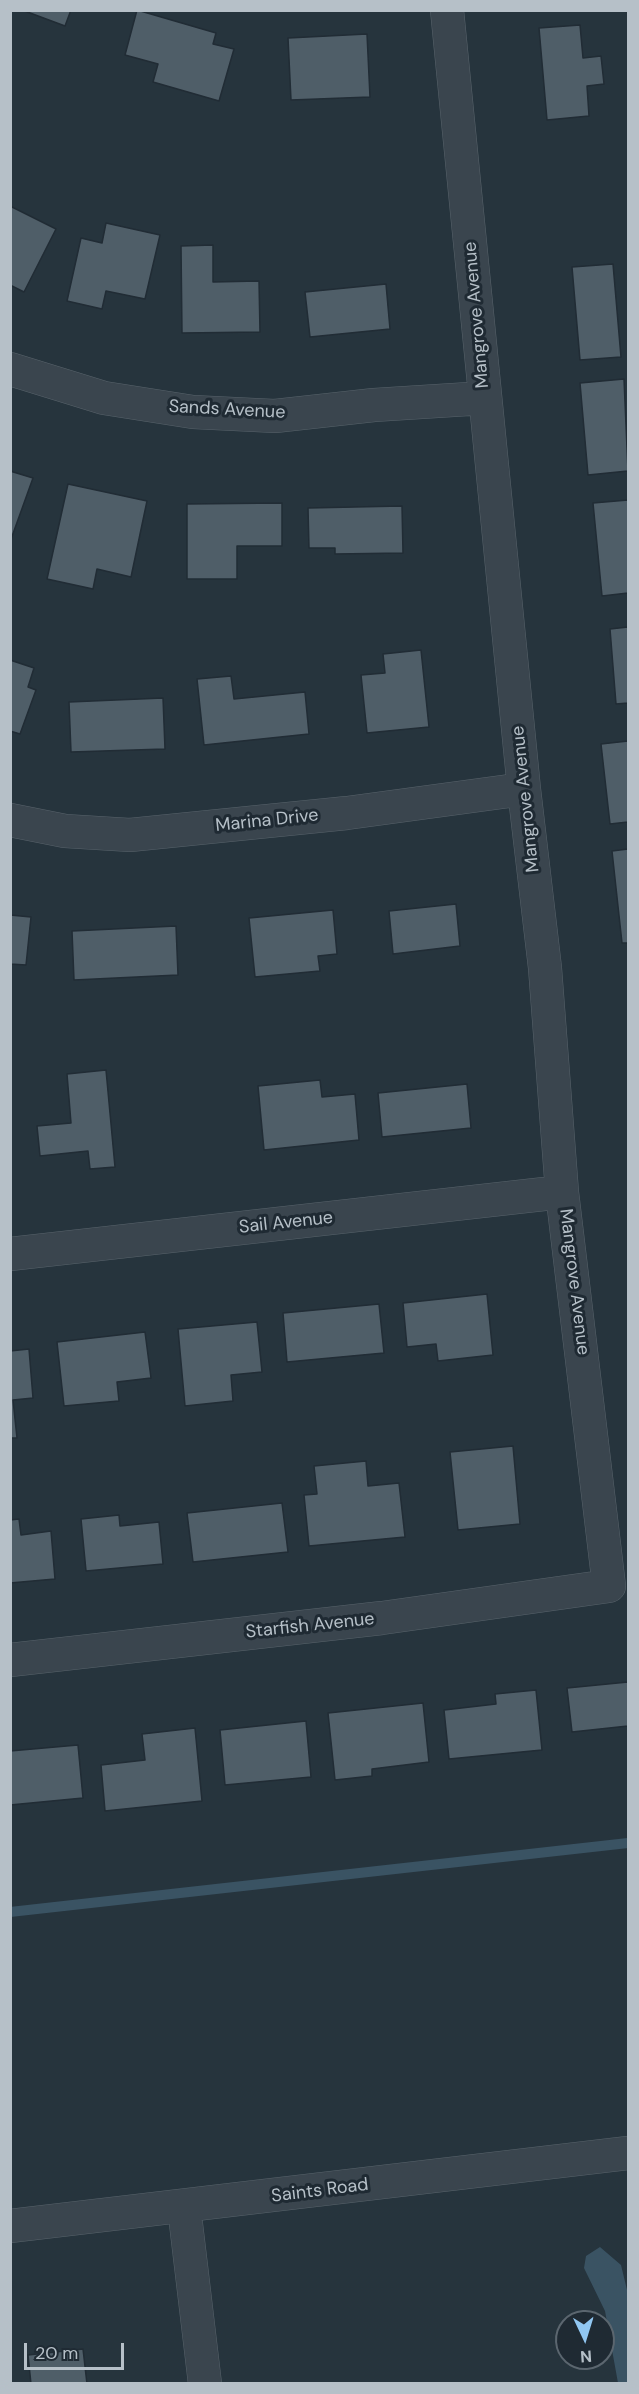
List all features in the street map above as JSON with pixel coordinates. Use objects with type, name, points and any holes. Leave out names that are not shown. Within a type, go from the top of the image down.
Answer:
[{"type":"street","name":"Mangrove Avenue","points":[[447,10],[484,398],[524,789],[545,968],[562,1192],[609,1586]]},
{"type":"street","name":"Sands Avenue","points":[[10,369],[104,398],[193,412],[275,416],[374,405],[484,398]]},
{"type":"street","name":"Marina Drive","points":[[10,820],[66,831],[130,835],[347,813],[524,789]]},
{"type":"street","name":"Sail Avenue","points":[[10,1254],[562,1192]]},
{"type":"street","name":"Starfish Avenue","points":[[10,1660],[382,1618],[609,1586]]},
{"type":"street","name":"Saints Road","points":[[10,2226],[184,2207],[628,2152]]},
{"type":"street","points":[[184,2207],[205,2384]]},
{"type":"water","points":[[600,2247],[621,2265],[628,2294],[628,2383],[618,2383],[615,2366],[615,2310],[605,2310],[584,2268],[586,2256]]},
{"type":"building","points":[[22,10],[71,10],[65,26]]},
{"type":"building","points":[[137,10],[216,33],[213,44],[234,49],[219,101],[153,82],[158,64],[125,55]]},
{"type":"building","points":[[580,25],[583,58],[601,56],[604,84],[587,86],[589,116],[547,120],[539,28]]},
{"type":"building","points":[[367,34],[370,97],[291,100],[288,38]]},
{"type":"building","points":[[10,206],[56,229],[24,292],[10,285]]},
{"type":"building","points":[[106,223],[160,235],[145,299],[106,291],[102,309],[67,301],[81,238],[102,243]]},
{"type":"building","points":[[213,245],[213,282],[259,281],[260,332],[182,333],[181,246]]},
{"type":"building","points":[[613,264],[621,357],[580,360],[572,267]]},
{"type":"building","points":[[386,284],[390,329],[310,337],[305,292]]},
{"type":"building","points":[[624,379],[628,471],[588,475],[580,383]]},
{"type":"building","points":[[10,471],[33,478],[10,542]]},
{"type":"building","points":[[68,484],[147,501],[131,577],[97,569],[93,589],[47,579]]},
{"type":"building","points":[[628,500],[628,593],[602,596],[593,503]]},
{"type":"building","points":[[282,503],[282,546],[237,546],[237,579],[187,579],[187,504]]},
{"type":"building","points":[[402,506],[403,553],[335,554],[335,548],[309,548],[308,508]]},
{"type":"building","points":[[628,627],[628,703],[616,704],[610,629]]},
{"type":"building","points":[[421,650],[429,727],[367,733],[361,675],[385,673],[383,654]]},
{"type":"building","points":[[10,660],[34,668],[28,687],[36,690],[20,734],[10,731]]},
{"type":"building","points":[[231,676],[234,699],[305,692],[309,734],[204,745],[197,679]]},
{"type":"building","points":[[163,698],[165,749],[71,752],[69,702]]},
{"type":"building","points":[[628,741],[628,822],[610,824],[601,744]]},
{"type":"building","points":[[628,849],[628,943],[622,943],[612,851]]},
{"type":"building","points":[[456,904],[460,946],[393,954],[389,911]]},
{"type":"building","points":[[333,910],[337,954],[318,956],[320,971],[255,977],[249,918]]},
{"type":"building","points":[[10,915],[31,917],[26,965],[10,964]]},
{"type":"building","points":[[176,926],[178,975],[74,980],[72,931]]},
{"type":"building","points":[[106,1070],[115,1167],[90,1169],[88,1151],[40,1156],[37,1126],[71,1123],[67,1074]]},
{"type":"building","points":[[320,1080],[322,1097],[355,1094],[359,1140],[264,1150],[258,1086]]},
{"type":"building","points":[[467,1084],[471,1128],[382,1137],[378,1093]]},
{"type":"building","points":[[487,1294],[493,1355],[438,1361],[436,1344],[407,1347],[403,1303]]},
{"type":"building","points":[[379,1304],[384,1353],[287,1362],[283,1313]]},
{"type":"building","points":[[257,1322],[262,1372],[231,1375],[233,1401],[185,1406],[178,1329]]},
{"type":"building","points":[[145,1332],[151,1378],[117,1382],[119,1401],[64,1406],[57,1342]]},
{"type":"building","points":[[29,1349],[33,1398],[13,1400],[17,1438],[10,1438],[10,1351]]},
{"type":"building","points":[[513,1446],[520,1524],[458,1530],[450,1452]]},
{"type":"building","points":[[366,1461],[368,1486],[399,1483],[405,1537],[309,1546],[304,1495],[317,1494],[314,1466]]},
{"type":"building","points":[[282,1503],[288,1552],[193,1562],[187,1513]]},
{"type":"building","points":[[119,1515],[120,1526],[159,1522],[163,1564],[86,1571],[81,1519]]},
{"type":"building","points":[[19,1519],[21,1535],[51,1531],[55,1579],[10,1583],[10,1520]]},
{"type":"building","points":[[628,1682],[628,1726],[572,1732],[567,1688]]},
{"type":"building","points":[[536,1690],[542,1750],[449,1759],[444,1710],[496,1704],[495,1694]]},
{"type":"building","points":[[423,1703],[429,1762],[372,1769],[372,1776],[335,1780],[328,1713]]},
{"type":"building","points":[[306,1721],[311,1777],[225,1785],[220,1730]]},
{"type":"building","points":[[195,1728],[202,1801],[105,1811],[101,1765],[145,1760],[142,1734]]},
{"type":"building","points":[[78,1745],[83,1798],[10,1805],[10,1751]]},
{"type":"building","points":[[83,2349],[87,2384],[31,2384],[28,2355]]},
{"type":"waterway","points":[[10,1912],[628,1843]]}]
